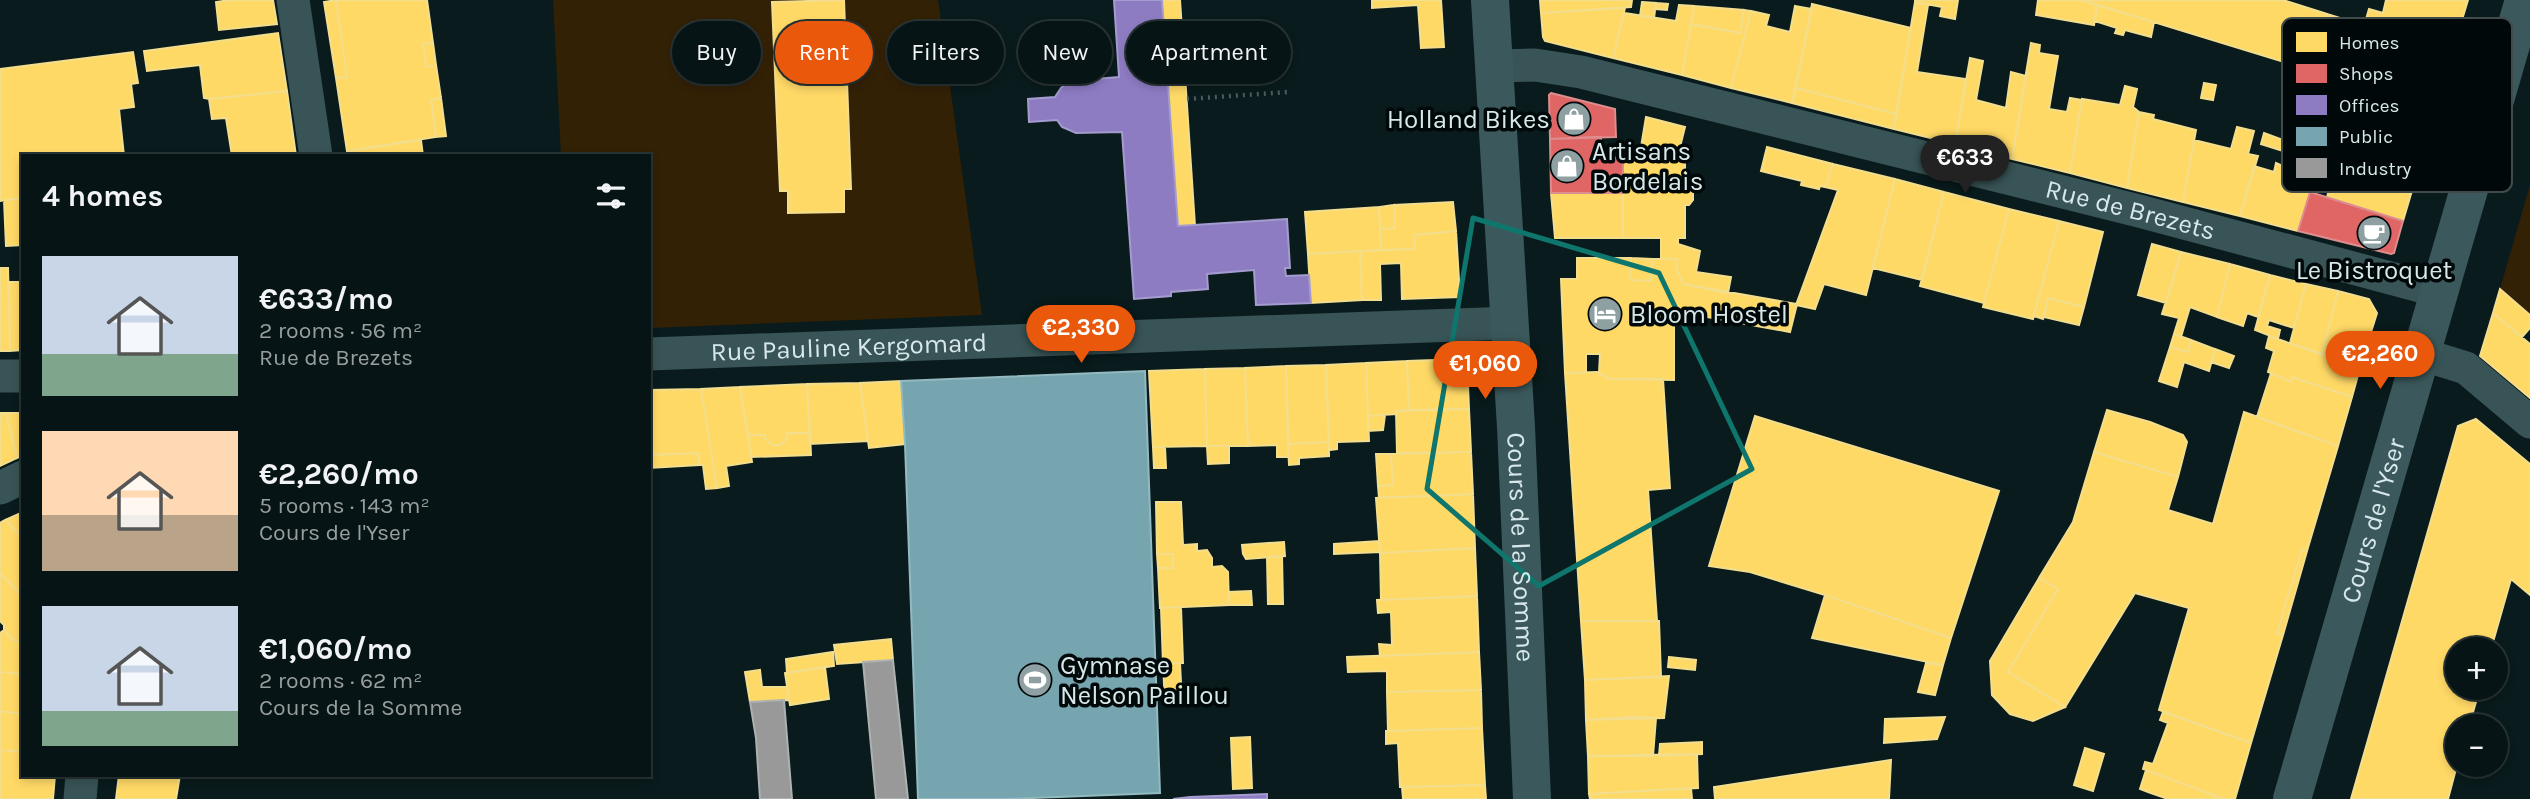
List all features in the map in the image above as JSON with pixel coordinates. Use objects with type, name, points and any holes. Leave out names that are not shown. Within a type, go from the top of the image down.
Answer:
[{"type":"street","points":[[293,0],[316,154]]},
{"type":"street","name":"Cours de la Somme","points":[[1490,0],[1511,323],[1532,799]]},
{"type":"street","name":"Cours de l'Yser","points":[[2512,41],[2524,0]]},
{"type":"street","name":"Rue de Brezets","points":[[1494,66],[1535,65],[1581,72],[2139,211],[2439,291]]},
{"type":"street","name":"Cours de l'Yser","points":[[2292,799],[2468,192]]},
{"type":"street","name":"Rue Pauline Kergomard","points":[[651,354],[1511,323]]},
{"type":"street","points":[[2421,354],[2466,368],[2530,422]]},
{"type":"street","points":[[0,376],[21,376]]},
{"type":"street","points":[[0,488],[21,478]]},
{"type":"street","points":[[80,799],[82,777]]},
{"type":"path","points":[[1187,99],[1288,92]]},
{"type":"highlighted area","points":[[1473,218],[1659,273],[1752,469],[1539,586],[1427,489]]},
{"type":"shaded area","points":[[553,0],[938,0],[941,21],[887,21],[887,84],[950,84],[982,315],[651,328],[651,154],[561,154]]},
{"type":"shaded area","points":[[2530,185],[2530,315],[2500,289]]},
{"type":"building: Homes","points":[[273,0],[277,24],[219,30],[216,2]]},
{"type":"building: Homes","points":[[336,0],[427,0],[433,43],[423,44],[426,67],[436,65],[441,98],[431,100],[436,137],[347,151],[336,78],[347,77]]},
{"type":"building: Homes","points":[[336,0],[347,77],[336,78],[324,2]]},
{"type":"building: Homes","points":[[844,0],[845,21],[775,21],[775,73],[772,2]]},
{"type":"building: Homes","points":[[1162,0],[1180,0],[1181,21],[1163,21]]},
{"type":"building: Homes","points":[[1372,0],[1441,0],[1444,47],[1421,48],[1418,5],[1372,8]]},
{"type":"building: Homes","points":[[1540,0],[1632,0],[1631,7],[1541,13]]},
{"type":"building: Homes","points":[[1915,0],[1958,0],[1955,19],[1940,16],[1942,7]]},
{"type":"building: Homes","points":[[2038,0],[2082,0],[2097,5],[2094,25],[2036,15]]},
{"type":"building: Homes","points":[[2082,0],[2283,0],[2327,14],[2326,18],[2282,18],[2282,61]]},
{"type":"building: Homes","points":[[2386,0],[2468,0],[2463,18],[2366,18],[2369,9],[2383,13]]},
{"type":"building: Homes","points":[[1642,2],[1656,3],[1654,18],[1640,16]]},
{"type":"building: Homes","points":[[1915,2],[1928,5],[1917,72],[1966,79],[1955,144],[1894,129]]},
{"type":"building: Homes","points":[[1656,3],[1668,4],[1667,10],[1655,9]]},
{"type":"building: Homes","points":[[1812,4],[1911,28],[1896,114],[1796,88]]},
{"type":"building: Homes","points":[[1679,5],[1694,6],[1682,75],[1613,58],[1624,13],[1676,21]]},
{"type":"building: Homes","points":[[2097,5],[2154,22],[2151,37],[2125,30],[2123,35],[2115,33],[2117,28],[2095,21]]},
{"type":"building: Homes","points":[[1694,6],[1744,10],[1740,33],[1691,24]]},
{"type":"building: Homes","points":[[1795,6],[1812,9],[1792,103],[1731,88],[1751,11],[1769,15],[1766,26],[1790,32]]},
{"type":"building: Homes","points":[[1625,8],[1613,58],[1545,41],[1543,37],[1541,13]]},
{"type":"building: Homes","points":[[1744,10],[1751,11],[1731,88],[1682,75],[1691,24],[1740,33]]},
{"type":"building: Homes","points":[[278,33],[287,91],[209,99],[204,98],[200,65],[147,71],[144,51]]},
{"type":"building: Homes","points":[[433,43],[436,65],[426,67],[423,44]]},
{"type":"building: Homes","points":[[2031,43],[2040,45],[2039,53],[2058,56],[2049,109],[2067,112],[2070,98],[2082,100],[2070,173],[2012,159]]},
{"type":"building: Homes","points":[[133,52],[138,83],[131,84],[134,107],[119,109],[124,154],[21,154],[21,198],[0,201],[0,69]]},
{"type":"building: Homes","points":[[1970,58],[1983,61],[1976,100],[2006,108],[2011,72],[2026,76],[2012,159],[1955,144]]},
{"type":"building: Homes","points":[[2204,83],[2216,85],[2213,100],[2201,98]]},
{"type":"building: Homes","points":[[775,84],[847,84],[851,189],[844,189],[844,212],[788,213],[788,191],[780,191]]},
{"type":"building: Homes","points":[[1168,84],[1186,84],[1195,226],[1178,226]]},
{"type":"building: Homes","points":[[2125,86],[2137,89],[2133,107],[2139,112],[2127,188],[2070,173],[2082,99],[2120,105]]},
{"type":"building: Homes","points":[[1796,88],[1896,114],[1894,129],[1792,103]]},
{"type":"building: Homes","points":[[287,91],[296,154],[232,154],[226,118],[212,119],[209,99]]},
{"type":"building: Homes","points":[[441,98],[446,136],[436,137],[431,100]]},
{"type":"building: Homes","points":[[2139,112],[2154,115],[2153,119],[2196,130],[2183,202],[2127,188]]},
{"type":"building: Homes","points":[[1646,117],[1685,127],[1680,147],[1641,147]]},
{"type":"building: Homes","points":[[2237,127],[2254,131],[2248,154],[2258,156],[2240,216],[2183,202],[2194,140],[2231,149]]},
{"type":"building: Homes","points":[[2264,133],[2282,140],[2282,151],[2261,144]]},
{"type":"building: Homes","points":[[421,140],[423,154],[348,154],[347,151]]},
{"type":"building: Homes","points":[[1767,147],[1833,164],[1825,187],[1820,186],[1819,189],[1801,185],[1802,181],[1761,171]]},
{"type":"building: Homes","points":[[1685,154],[1685,188],[1690,188],[1693,200],[1689,205],[1685,205],[1685,238],[1678,238],[1678,244],[1700,251],[1696,272],[1731,277],[1728,293],[1683,284],[1676,268],[1677,259],[1661,259],[1661,238],[1623,238],[1623,157]]},
{"type":"building: Homes","points":[[2276,163],[2282,166],[2282,192],[2310,192],[2298,231],[2240,216],[2254,166],[2274,172]]},
{"type":"building: Homes","points":[[1833,164],[1895,179],[1866,295],[1824,284],[1815,309],[1796,305],[1838,190],[1825,187]]},
{"type":"building: Homes","points":[[1895,179],[1944,192],[1922,280],[1873,268]]},
{"type":"building: Homes","points":[[1944,192],[2009,209],[1984,303],[1920,286]]},
{"type":"building: Homes","points":[[2328,192],[2411,194],[2403,221],[2327,197]]},
{"type":"building: Homes","points":[[1551,193],[1623,193],[1623,238],[1555,238]]},
{"type":"building: Homes","points":[[21,198],[21,245],[6,246],[4,200]]},
{"type":"building: Homes","points":[[1453,202],[1456,231],[1414,235],[1415,249],[1381,250],[1380,229],[1395,228],[1394,205]]},
{"type":"building: Homes","points":[[1394,205],[1395,228],[1380,229],[1379,207]]},
{"type":"building: Homes","points":[[1379,207],[1381,250],[1308,254],[1305,212]]},
{"type":"building: Homes","points":[[2009,209],[2059,221],[2033,319],[1983,307]]},
{"type":"building: Homes","points":[[2059,221],[2103,232],[2084,307],[2048,298],[2043,319],[2034,316]]},
{"type":"building: Homes","points":[[1456,231],[1460,297],[1402,299],[1401,263],[1380,264],[1381,300],[1362,300],[1360,251],[1415,249],[1414,235]]},
{"type":"building: Homes","points":[[2152,244],[2181,252],[2166,303],[2138,295]]},
{"type":"building: Homes","points":[[1360,251],[1362,300],[1311,303],[1308,254]]},
{"type":"building: Homes","points":[[2181,252],[2230,264],[2217,317],[2190,307],[2181,337],[2174,334],[2179,318],[2162,314]]},
{"type":"building: Homes","points":[[1577,258],[1631,258],[1630,280],[1651,281],[1652,259],[1677,259],[1676,268],[1683,284],[1797,304],[1790,332],[1674,311],[1674,380],[1610,379],[1599,373],[1600,354],[1586,354],[1586,372],[1565,373],[1561,279],[1577,279]]},
{"type":"building: Homes","points":[[1631,258],[1652,259],[1651,281],[1630,280]]},
{"type":"building: Homes","points":[[2230,264],[2270,275],[2258,317],[2247,313],[2243,326],[2217,317]]},
{"type":"building: Homes","points":[[0,268],[8,268],[10,351],[0,351]]},
{"type":"building: Homes","points":[[2270,275],[2306,284],[2294,328],[2269,320],[2267,326],[2280,330],[2278,339],[2255,330]]},
{"type":"building: Homes","points":[[9,282],[21,282],[21,350],[10,351]]},
{"type":"building: Homes","points":[[2306,284],[2338,291],[2322,354],[2290,343]]},
{"type":"building: Homes","points":[[2500,289],[2530,315],[2530,328],[2522,337],[2493,313]]},
{"type":"building: Homes","points":[[2338,291],[2369,299],[2377,313],[2365,351],[2338,343],[2334,359],[2322,354]]},
{"type":"building: Homes","points":[[2048,298],[2084,307],[2079,325],[2044,317]]},
{"type":"building: Homes","points":[[2493,313],[2530,344],[2530,398],[2480,356]]},
{"type":"building: Homes","points":[[2174,334],[2191,340],[2188,352],[2170,347]]},
{"type":"building: Homes","points":[[2269,336],[2360,368],[2352,397],[2292,377],[2291,382],[2268,372],[2274,351],[2266,348]]},
{"type":"building: Homes","points":[[2191,340],[2215,349],[2209,371],[2184,362],[2177,387],[2159,381],[2170,347],[2188,352]]},
{"type":"building: Homes","points":[[2215,349],[2234,356],[2229,368],[2211,362]]},
{"type":"building: Homes","points":[[1465,359],[1469,409],[1409,410],[1407,361]]},
{"type":"building: Homes","points":[[1407,361],[1409,410],[1368,416],[1366,363]]},
{"type":"building: Homes","points":[[1366,363],[1369,441],[1337,442],[1337,449],[1329,450],[1326,365]]},
{"type":"building: Homes","points":[[1326,365],[1329,442],[1288,444],[1286,366]]},
{"type":"building: Homes","points":[[1286,366],[1289,457],[1277,457],[1277,445],[1248,446],[1245,368]]},
{"type":"building: Homes","points":[[1245,368],[1248,446],[1207,446],[1205,369]]},
{"type":"building: Homes","points":[[1205,369],[1207,446],[1153,447],[1149,371]]},
{"type":"building: Homes","points":[[1597,372],[1610,379],[1663,379],[1670,488],[1648,490],[1657,621],[1581,621],[1565,373]]},
{"type":"building: Homes","points":[[2271,373],[2291,382],[2292,377],[2352,397],[2338,446],[2257,417]]},
{"type":"building: Homes","points":[[901,381],[905,444],[869,448],[860,383]]},
{"type":"building: Homes","points":[[860,383],[868,441],[810,444],[807,384]]},
{"type":"building: Homes","points":[[807,384],[810,433],[787,433],[787,438],[781,445],[772,445],[765,435],[748,435],[740,387]]},
{"type":"building: Homes","points":[[740,387],[752,462],[726,466],[729,486],[717,488],[701,389]]},
{"type":"building: Homes","points":[[701,389],[717,488],[706,489],[703,465],[699,465],[699,453],[651,455],[651,390]]},
{"type":"building: Homes","points":[[1469,409],[1471,452],[1397,453],[1396,411]]},
{"type":"building: Homes","points":[[2107,410],[2183,435],[2187,442],[2178,477],[2094,452]]},
{"type":"building: Homes","points":[[2244,412],[2338,446],[2307,551],[2302,549],[2277,633],[2283,635],[2251,743],[2159,710],[2189,608],[2135,593],[2065,707],[2008,672],[2058,589],[2039,578],[2073,522],[2094,452],[2178,477],[2168,510],[2213,524]]},
{"type":"building: Homes","points":[[0,413],[6,413],[17,458],[0,466]]},
{"type":"building: Homes","points":[[6,413],[21,413],[21,456],[17,458]]},
{"type":"building: Homes","points":[[1385,415],[1383,430],[1368,431],[1368,416]]},
{"type":"building: Homes","points":[[1755,416],[1999,491],[1951,638],[1750,572],[1709,566]]},
{"type":"building: Homes","points":[[2476,419],[2530,464],[2530,595],[2511,579],[2494,637],[2445,637],[2445,700],[2477,700],[2472,714],[2445,714],[2445,777],[2454,777],[2448,799],[2351,799],[2458,426]]},
{"type":"building: Homes","points":[[787,433],[810,433],[811,455],[751,457],[748,435],[765,435],[772,445],[781,445],[787,438]]},
{"type":"building: Homes","points":[[1329,442],[1329,456],[1299,458],[1299,464],[1289,465],[1288,444]]},
{"type":"building: Homes","points":[[1207,446],[1229,446],[1229,463],[1208,464]]},
{"type":"building: Homes","points":[[1153,447],[1165,447],[1166,468],[1154,468]]},
{"type":"building: Homes","points":[[1471,452],[1473,494],[1379,498],[1378,486],[1393,485],[1391,454]]},
{"type":"building: Homes","points":[[699,453],[699,465],[651,468],[651,455]]},
{"type":"building: Homes","points":[[1376,454],[1391,454],[1393,485],[1378,486]]},
{"type":"building: Homes","points":[[1473,494],[1475,548],[1380,553],[1376,498]]},
{"type":"building: Homes","points":[[1156,502],[1181,502],[1183,545],[1197,544],[1197,551],[1207,550],[1212,558],[1212,567],[1222,566],[1228,572],[1229,605],[1160,608],[1158,568],[1173,568],[1173,554],[1157,554]]},
{"type":"building: Homes","points":[[21,513],[21,536],[5,520]]},
{"type":"building: Homes","points":[[5,520],[21,536],[21,595],[0,573],[0,523]]},
{"type":"building: Homes","points":[[1379,541],[1380,552],[1334,554],[1334,544]]},
{"type":"building: Homes","points":[[1284,542],[1285,556],[1246,559],[1243,554],[1242,545]]},
{"type":"building: Homes","points":[[1475,548],[1477,596],[1381,600],[1380,553]]},
{"type":"building: Homes","points":[[2302,549],[2307,551],[2283,635],[2277,633]]},
{"type":"building: Homes","points":[[1157,554],[1173,554],[1173,568],[1158,568]]},
{"type":"building: Homes","points":[[1282,556],[1283,604],[1268,604],[1267,557]]},
{"type":"building: Homes","points":[[0,573],[21,595],[21,641],[13,640],[0,621]]},
{"type":"building: Homes","points":[[2039,578],[2058,589],[2008,672],[2065,707],[2033,721],[2010,714],[1992,695],[1990,661]]},
{"type":"building: Homes","points":[[1251,591],[1252,605],[1229,605],[1228,592]]},
{"type":"building: Homes","points":[[1825,595],[1951,638],[1943,665],[1812,638]]},
{"type":"building: Homes","points":[[1477,596],[1479,652],[1380,656],[1379,644],[1392,645],[1391,612],[1378,613],[1377,600]]},
{"type":"building: Homes","points":[[1181,607],[1183,663],[1163,664],[1161,608]]},
{"type":"building: Homes","points":[[1581,621],[1659,621],[1661,677],[1585,680]]},
{"type":"building: Homes","points":[[4,630],[13,640],[21,641],[21,674],[0,672],[0,633]]},
{"type":"building: Homes","points":[[891,639],[893,660],[837,664],[834,645]]},
{"type":"building: Homes","points":[[833,652],[834,666],[787,673],[786,659]]},
{"type":"building: Homes","points":[[1479,652],[1481,690],[1387,692],[1387,671],[1348,672],[1347,657]]},
{"type":"building: Homes","points":[[1669,657],[1696,660],[1695,670],[1668,667]]},
{"type":"building: Homes","points":[[1180,663],[1182,703],[1165,703],[1163,664]]},
{"type":"building: Homes","points":[[1926,663],[1943,665],[1935,695],[1918,692]]},
{"type":"building: Homes","points":[[825,667],[829,699],[790,705],[785,673]]},
{"type":"building: Homes","points":[[760,670],[762,687],[787,687],[789,700],[750,702],[745,672]]},
{"type":"building: Homes","points":[[0,672],[21,674],[21,714],[0,711]]},
{"type":"building: Homes","points":[[1669,676],[1664,718],[1586,720],[1585,680]]},
{"type":"building: Homes","points":[[1481,690],[1482,728],[1388,731],[1387,692]]},
{"type":"building: Homes","points":[[0,711],[21,714],[21,752],[0,750]]},
{"type":"building: Homes","points":[[2163,712],[2251,743],[2235,799],[2224,799],[2143,769],[2145,762],[2153,764],[2168,723],[2160,720]]},
{"type":"building: Homes","points":[[1945,717],[1937,739],[1884,743],[1885,719]]},
{"type":"building: Homes","points":[[1656,718],[1653,756],[1588,756],[1586,720]]},
{"type":"building: Homes","points":[[1482,728],[1485,785],[1400,787],[1398,743],[1386,744],[1386,731]]},
{"type":"building: Homes","points":[[1250,737],[1252,788],[1233,789],[1231,738]]},
{"type":"building: Homes","points":[[1702,742],[1702,754],[1659,756],[1660,744]]},
{"type":"building: Homes","points":[[2085,748],[2104,754],[2093,791],[2074,785]]},
{"type":"building: Homes","points":[[0,750],[21,752],[21,777],[55,777],[53,799],[0,799]]},
{"type":"building: Homes","points":[[1697,754],[1698,788],[1589,794],[1588,756]]},
{"type":"building: Homes","points":[[1891,760],[1889,799],[1715,799],[1714,787]]},
{"type":"building: Homes","points":[[2146,770],[2224,799],[2168,799],[2148,792],[2140,789]]},
{"type":"building: Homes","points":[[119,777],[180,777],[176,799],[116,799]]},
{"type":"building: Homes","points":[[1485,785],[1486,799],[1403,799],[1402,787]]},
{"type":"building: Homes","points":[[1691,788],[1692,799],[1590,799],[1589,794]]},
{"type":"building: Shops","points":[[1551,93],[1615,109],[1616,137],[1550,139]]},
{"type":"building: Shops","points":[[1601,137],[1601,158],[1623,157],[1623,193],[1551,193],[1550,139]]},
{"type":"building: Shops","points":[[2310,192],[2403,221],[2394,253],[2298,231]]},
{"type":"building: Offices","points":[[1114,0],[1162,0],[1163,21],[1126,21],[1126,84],[1168,84],[1178,226],[1287,219],[1290,268],[1285,268],[1286,276],[1309,275],[1311,303],[1256,305],[1254,270],[1207,274],[1208,289],[1134,299],[1122,132],[1076,133],[1062,127],[1057,120],[1029,122],[1028,99],[1055,97],[1066,84],[1112,84],[1112,78],[1119,77]]},
{"type":"building: Offices","points":[[1267,794],[1267,799],[1173,799],[1190,797]]},
{"type":"building: Public","name":"Gymnase Nelson Paillou","points":[[1145,371],[1160,793],[1007,799],[918,799],[901,381]]},
{"type":"building: Industry","points":[[893,660],[908,799],[876,799],[863,662]]},
{"type":"building: Industry","points":[[784,700],[792,799],[760,799],[756,738],[750,702]]},
{"type":"place","name":"Holland Bikes","points":[[1574,119]]},
{"type":"place","name":"Artisans Bordelais","points":[[1567,166]]},
{"type":"place","name":"Le Bistroquet","points":[[2374,233]]},
{"type":"place","name":"Bloom Hostel","points":[[1605,314]]},
{"type":"place","name":"Gymnase Nelson Paillou","points":[[1035,680]]}]
